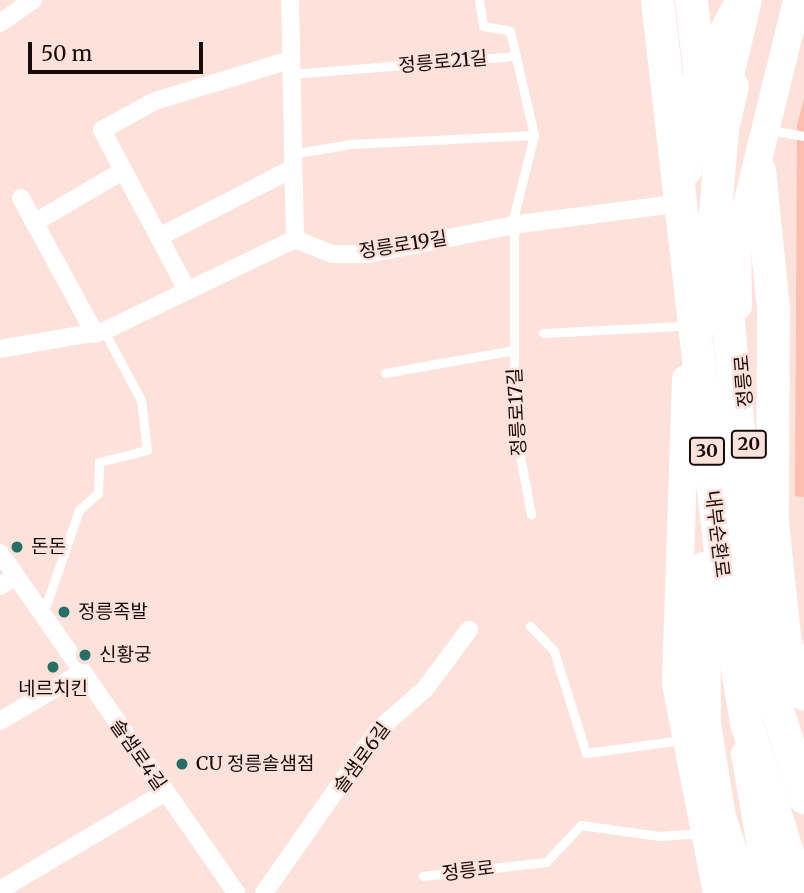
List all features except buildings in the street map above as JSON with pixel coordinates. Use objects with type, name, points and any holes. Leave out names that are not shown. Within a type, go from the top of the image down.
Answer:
[{"type":"highway","name":"내부순환로","points":[[657,0],[729,617],[746,722],[800,893]]},
{"type":"highway","name":"내부순환로","points":[[691,0],[759,650],[804,797]]},
{"type":"highway","points":[[732,86],[708,263],[700,472],[711,776],[744,893]]},
{"type":"highway","points":[[760,170],[773,308],[772,522],[785,643],[804,694]]},
{"type":"main road","points":[[717,893],[703,833],[671,742],[674,608],[688,433],[680,326],[683,204],[689,168],[696,81],[740,0]]},
{"type":"main road","points":[[689,168],[732,86],[748,0]]},
{"type":"main road","name":"정릉로","points":[[769,893],[742,737],[756,533],[737,245],[760,170],[764,129],[797,0]]},
{"type":"street","points":[[0,23],[33,0]]},
{"type":"street","points":[[0,349],[99,332],[295,239],[288,68],[290,0]]},
{"type":"street","name":"정릉로21길","points":[[187,290],[102,130],[155,101],[288,68]]},
{"type":"street","points":[[159,237],[291,162]]},
{"type":"street","points":[[34,223],[124,170]]},
{"type":"street","points":[[20,198],[99,332]]},
{"type":"street","name":"정릉로19길","points":[[295,239],[332,254],[368,254],[517,225],[683,204]]},
{"type":"street","name":"솔샘로4길","points":[[0,553],[164,793],[236,893]]},
{"type":"street","name":"솔샘로6길","points":[[264,893],[379,730],[425,689],[469,630]]},
{"type":"street","points":[[0,722],[81,673]]},
{"type":"street","points":[[0,890],[164,793]]},
{"type":"lane","name":"정릉로21길","points":[[288,68],[516,56],[507,28],[483,26],[479,0]]},
{"type":"lane","points":[[516,56],[534,135],[517,225]]},
{"type":"lane","points":[[764,129],[804,136]]},
{"type":"lane","points":[[291,162],[350,144],[534,135]]},
{"type":"lane","name":"정릉로17길","points":[[517,225],[515,431],[531,514]]},
{"type":"lane","points":[[543,333],[680,326]]},
{"type":"lane","points":[[42,616],[79,510],[98,493],[99,462],[147,450],[141,400],[99,332]]},
{"type":"lane","name":"정릉로17길","points":[[385,373],[514,350]]},
{"type":"lane","points":[[530,626],[554,651],[586,753],[671,742]]},
{"type":"lane","name":"정릉로","points":[[423,876],[545,862],[581,825],[653,836],[703,833]]},
{"type":"shaded area","points":[[804,99],[804,497],[795,496],[797,125]]},
{"type":"place","name":"돈돈","points":[[17,547]]},
{"type":"place","name":"정릉족발","points":[[64,612]]},
{"type":"place","name":"신황궁","points":[[85,655]]},
{"type":"place","name":"네르치킨","points":[[53,667]]},
{"type":"place","name":"CU 정릉솔샘점","points":[[182,764]]}]
